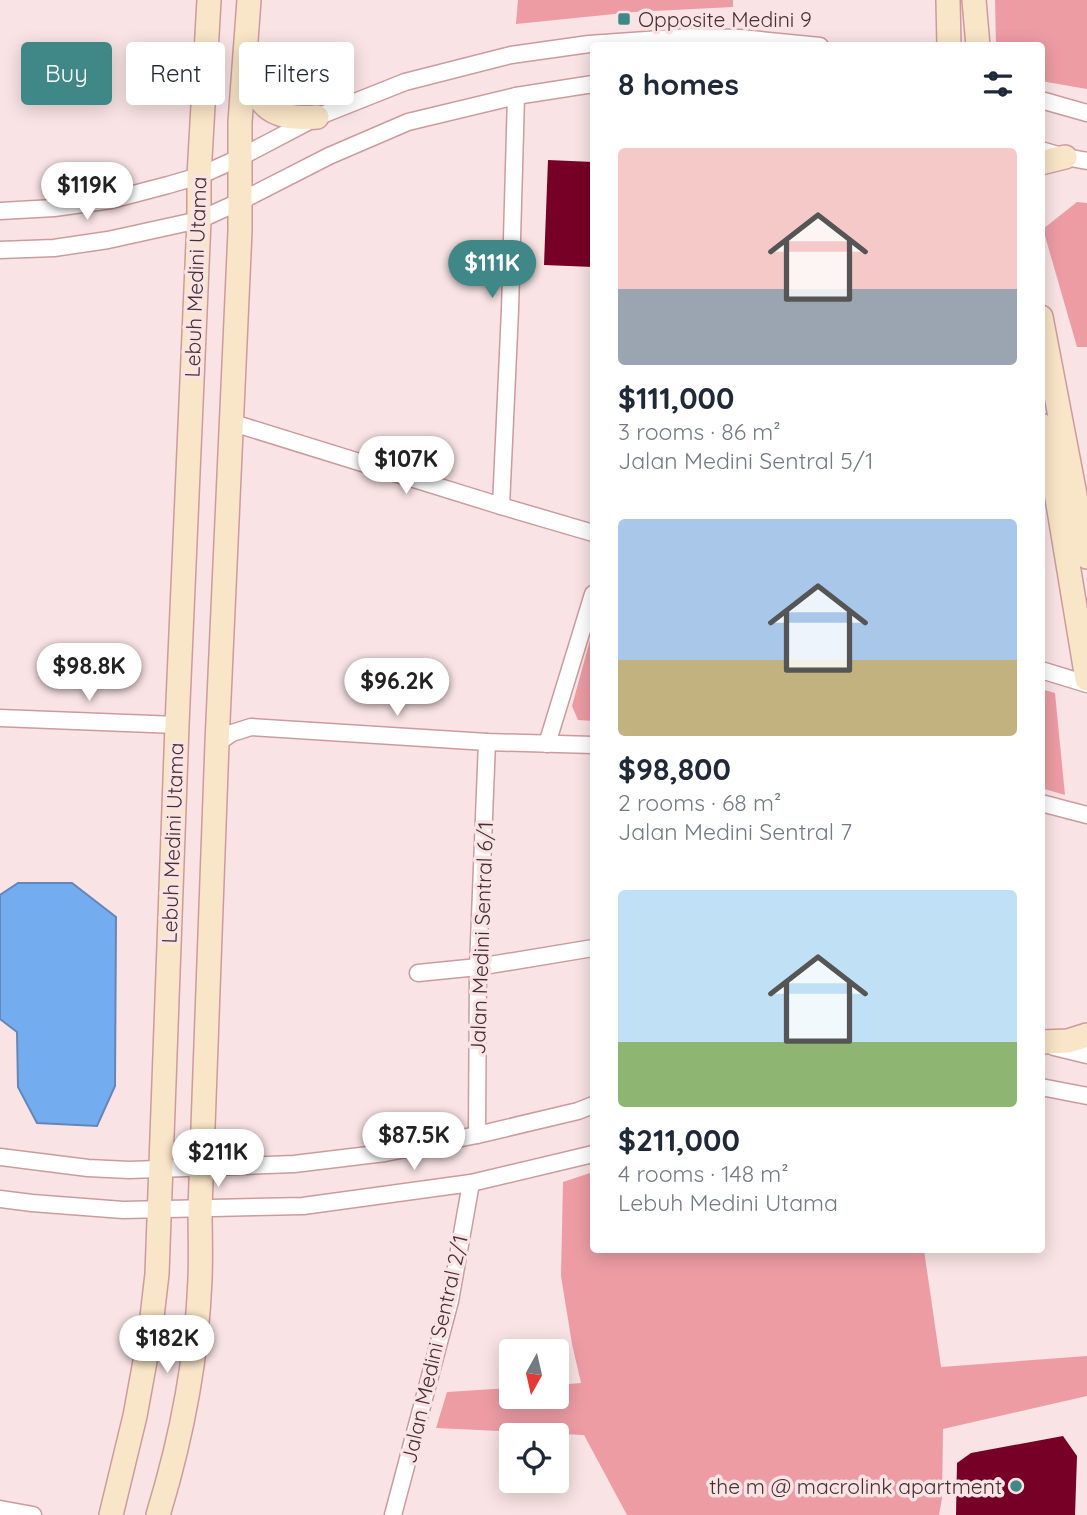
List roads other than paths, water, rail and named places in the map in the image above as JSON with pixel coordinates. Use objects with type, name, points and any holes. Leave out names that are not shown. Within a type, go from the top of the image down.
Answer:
[{"type":"main road","name":"Lebuh Medini Utama","points":[[111,1515],[135,1416],[150,1334],[157,1274],[199,176],[209,0]]},
{"type":"main road","name":"Lebuh Medini Utama","points":[[158,1515],[183,1424],[200,1280],[200,1209],[217,743],[241,201],[239,158],[248,0]]},
{"type":"main road","points":[[944,40],[947,0]]},
{"type":"main road","points":[[974,0],[978,42]]},
{"type":"main road","points":[[246,37],[262,103],[285,116],[297,119],[317,117]]},
{"type":"main road","points":[[1045,163],[1076,160]]},
{"type":"main road","points":[[1045,338],[1087,557]]},
{"type":"main road","points":[[1045,442],[1055,486],[1087,681]]},
{"type":"main road","points":[[1045,1043],[1068,1041],[1087,1035]]},
{"type":"street","points":[[618,42],[689,37],[780,42]]},
{"type":"street","points":[[0,211],[54,208],[111,200],[168,186],[239,158],[317,117],[405,82],[524,53],[590,44]]},
{"type":"street","points":[[0,250],[54,248],[108,240],[199,220],[329,156],[408,122],[516,96],[590,84]]},
{"type":"street","points":[[501,506],[516,96]]},
{"type":"street","points":[[1045,101],[1087,113]]},
{"type":"street","points":[[1045,151],[1076,160]]},
{"type":"street","points":[[230,422],[590,532]]},
{"type":"street","points":[[547,744],[590,604]]},
{"type":"street","points":[[1045,671],[1087,681]]},
{"type":"street","points":[[0,718],[177,725]]},
{"type":"street","points":[[217,743],[232,733],[251,727],[487,742],[590,744]]},
{"type":"street","name":"Jalan Medini Sentral 6/1","points":[[477,1135],[478,967],[487,742]]},
{"type":"street","points":[[1045,804],[1087,816]]},
{"type":"street","points":[[418,973],[478,967],[590,948]]},
{"type":"street","points":[[1045,1044],[1087,1055]]},
{"type":"street","points":[[1045,1088],[1087,1096]]},
{"type":"street","points":[[0,1157],[88,1168],[129,1170],[294,1164],[385,1153],[477,1135],[590,1106]]},
{"type":"street","points":[[0,1199],[123,1210],[303,1206],[471,1183],[590,1155]]},
{"type":"street","name":"Jalan Medini Sentral 2/1","points":[[393,1515],[450,1301],[471,1183]]},
{"type":"street","points":[[0,1509],[33,1515]]},
{"type":"water","points":[[18,883],[72,883],[116,917],[115,1086],[97,1126],[37,1123],[18,1087],[17,1032],[0,1019],[0,895]]},
{"type":"place","name":"Opposite Medini 9","points":[[624,19]]},
{"type":"place","name":"the m @ macrolink apartment","points":[[1016,1486]]}]
